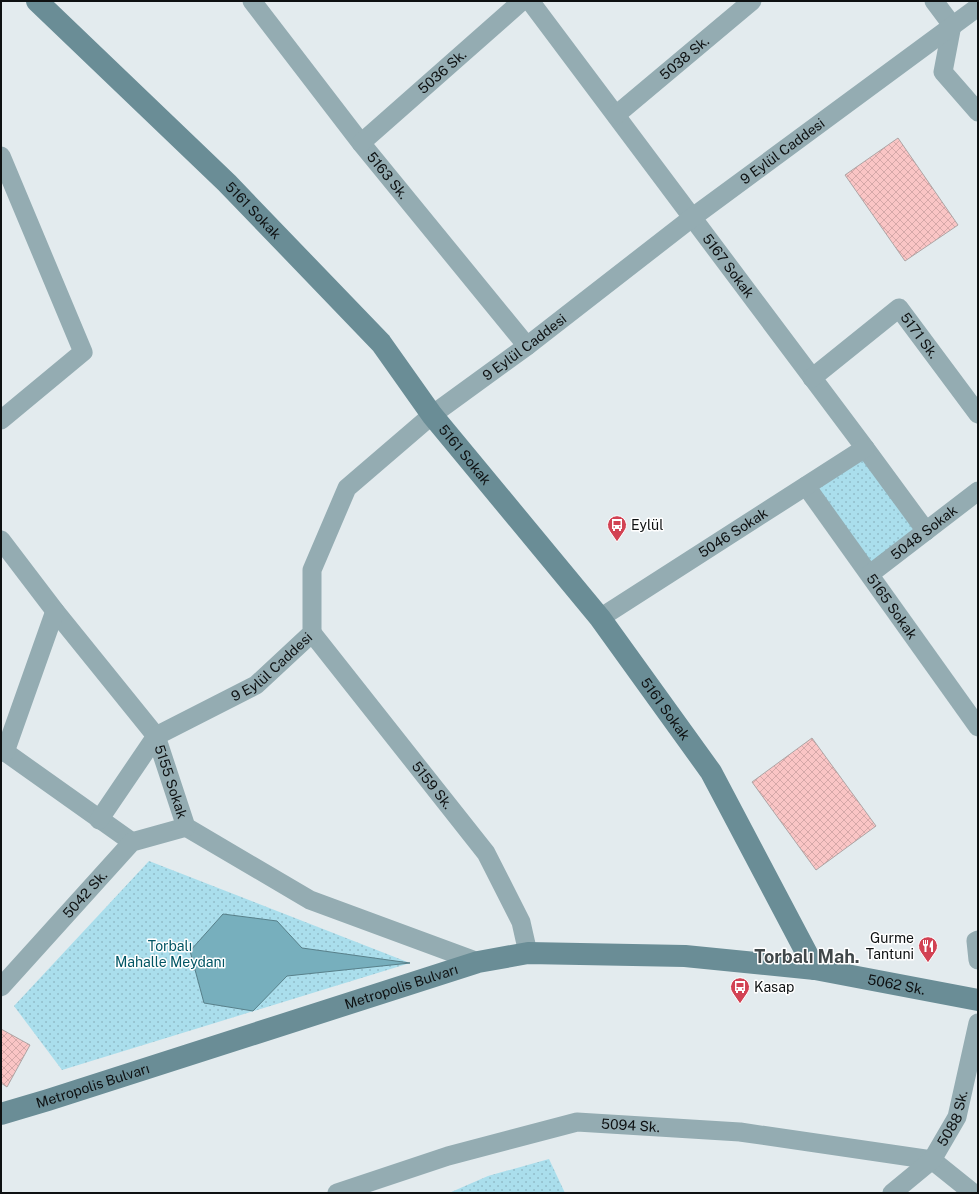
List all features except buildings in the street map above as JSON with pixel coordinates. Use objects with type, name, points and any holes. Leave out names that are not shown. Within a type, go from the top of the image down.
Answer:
[{"type":"main road","name":"5161 Sokak","points":[[37,1],[228,183],[381,343],[432,415],[600,618],[711,772],[815,970]]},
{"type":"main road","name":"Metropolis Bulvarı","points":[[1,1114],[478,962],[528,953],[685,956],[815,970]]},
{"type":"main road","name":"5062 Sk.","points":[[815,970],[978,1000]]},
{"type":"street","name":"5163 Sk.","points":[[252,1],[361,142],[527,346]]},
{"type":"street","name":"5036 Sk.","points":[[361,142],[522,1]]},
{"type":"street","name":"5167 Sokak","points":[[530,1],[693,217],[926,531]]},
{"type":"street","name":"5038 Sk.","points":[[616,115],[752,1]]},
{"type":"street","points":[[934,1],[952,25],[943,72],[978,112]]},
{"type":"street","name":"9 Eylül Caddesi","points":[[156,736],[256,685],[312,633],[312,570],[347,488],[432,415],[527,346],[693,217],[978,7]]},
{"type":"street","points":[[1,156],[83,352],[1,420]]},
{"type":"street","name":"5171 Sk.","points":[[812,378],[900,308],[978,414]]},
{"type":"street","name":"5046 Sokak","points":[[600,618],[865,448]]},
{"type":"street","name":"5165 Sokak","points":[[806,486],[978,727]]},
{"type":"street","name":"5048 Sokak","points":[[870,574],[978,491]]},
{"type":"street","name":"5155 Sokak","points":[[1,540],[55,611],[156,736],[186,826],[310,900],[478,962]]},
{"type":"street","points":[[55,611],[2,751],[132,842],[186,826]]},
{"type":"street","name":"5159 Sk.","points":[[312,633],[486,853],[521,922],[528,953]]},
{"type":"street","points":[[99,820],[156,736]]},
{"type":"street","name":"5042 Sk.","points":[[1,987],[132,842]]},
{"type":"street","points":[[978,940],[976,941],[978,960]]},
{"type":"street","name":"5088 Sk.","points":[[892,1193],[932,1160],[957,1117],[978,1023]]},
{"type":"street","name":"5094 Sk.","points":[[337,1193],[448,1156],[577,1122],[740,1132],[932,1160]]},
{"type":"street","points":[[932,1160],[973,1193]]},
{"type":"green space","points":[[865,448],[926,531],[870,574],[806,486]]},
{"type":"green space","name":"Torbalı Mahalle Meydanı","points":[[149,861],[410,963],[62,1070],[14,1006]]},
{"type":"green space","points":[[549,1159],[565,1193],[449,1193],[488,1176]]},
{"type":"shaded area","points":[[223,914],[277,921],[302,948],[410,963],[287,976],[253,1011],[204,1003],[190,951]]},
{"type":"place","name":"Eylül","points":[[617,542]]},
{"type":"place","name":"Gurme Tantuni","points":[[928,963]]},
{"type":"place","name":"Kasap","points":[[740,1004]]},
{"type":"district","name":"Torbalı Mah.","points":[[807,957]]}]
